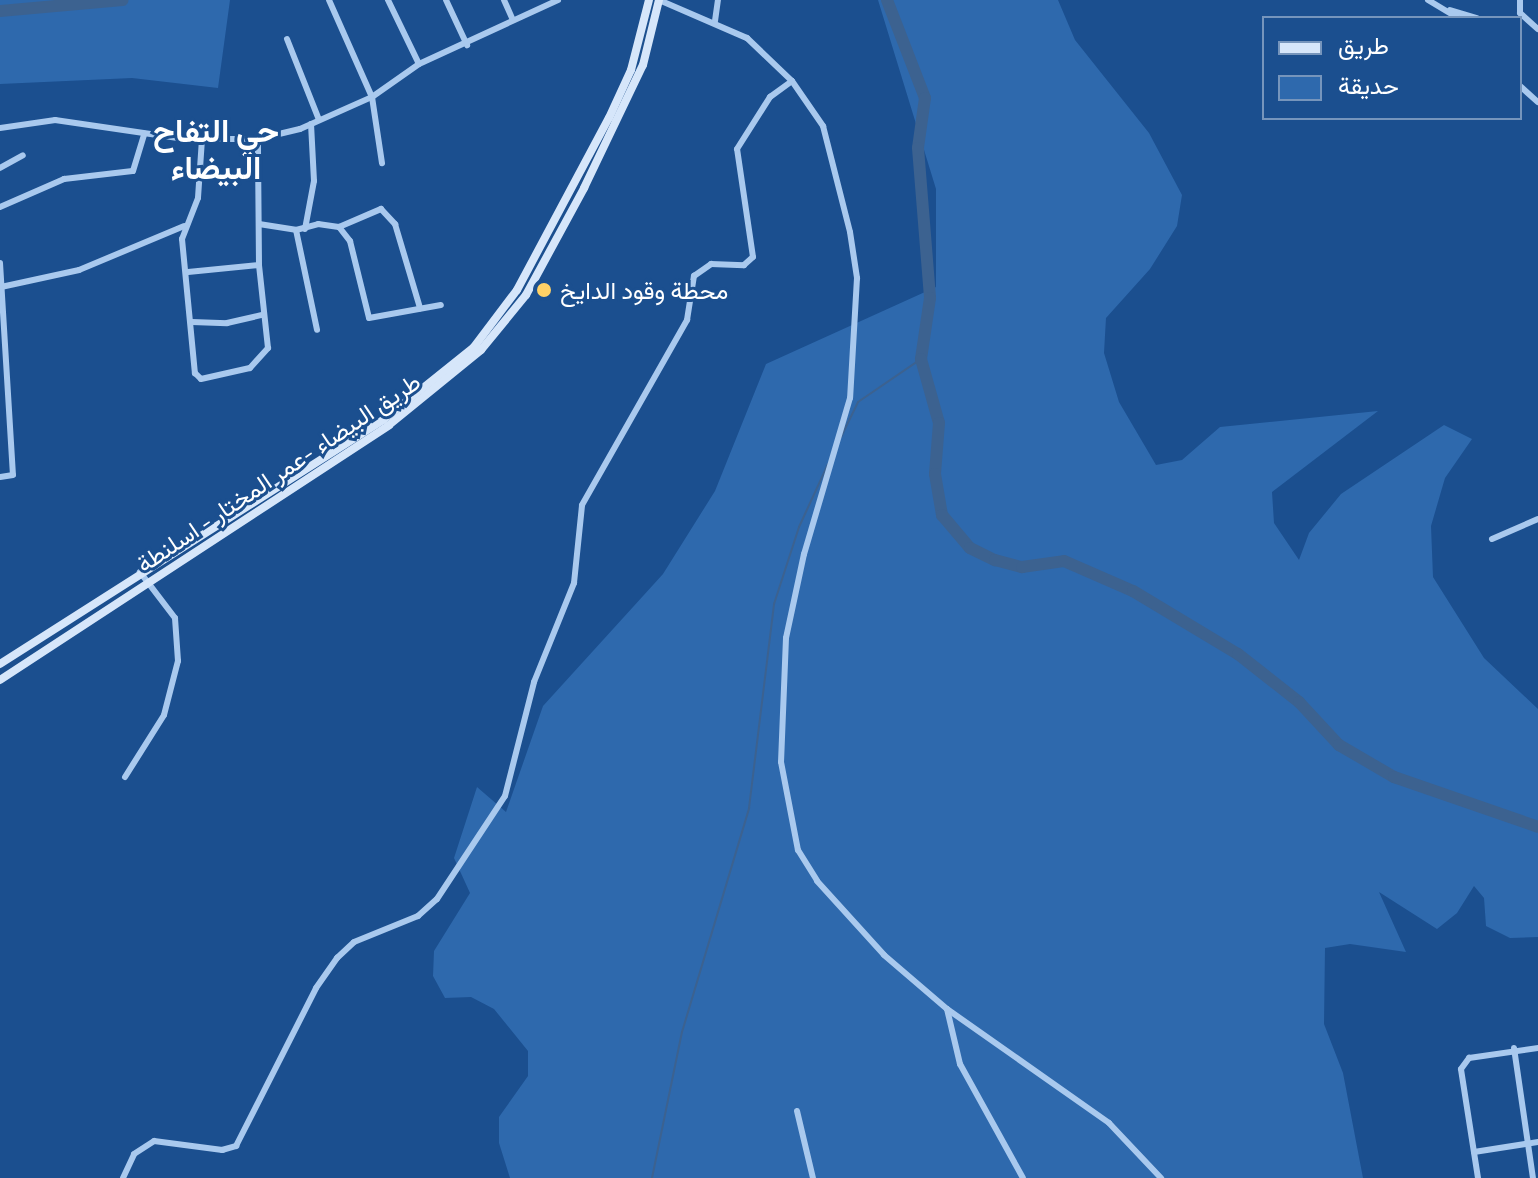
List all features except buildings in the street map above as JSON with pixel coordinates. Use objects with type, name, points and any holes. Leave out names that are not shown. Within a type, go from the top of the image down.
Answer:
[{"type":"main road","name":"طريق البيضاء -عمر المختار - اسلنطة","points":[[0,664],[140,572],[215,531],[383,420],[474,347],[518,289],[609,118],[641,41],[649,0]]},
{"type":"main road","name":"طريق البيضاء -عمر المختار - اسلنطة","points":[[0,680],[389,425],[481,350],[526,295],[584,188],[643,65],[659,0]]},
{"type":"street","points":[[329,0],[372,97],[382,163]]},
{"type":"street","points":[[388,0],[419,64]]},
{"type":"street","points":[[446,0],[467,45]]},
{"type":"street","points":[[504,0],[513,20]]},
{"type":"street","points":[[0,128],[55,120],[144,134],[202,139],[258,139],[311,124],[372,97],[419,64],[467,45],[558,0]]},
{"type":"street","points":[[659,0],[715,21],[747,38],[792,81],[823,126],[841,189],[857,278],[856,334],[840,446],[804,554],[786,638],[783,789],[798,850],[817,881],[884,955],[947,1009],[1109,1123],[1161,1178]]},
{"type":"street","points":[[715,21],[718,0]]},
{"type":"street","points":[[1428,0],[1455,16]]},
{"type":"street","points":[[1518,16],[1520,0]]},
{"type":"street","points":[[1445,9],[1470,16]]},
{"type":"street","points":[[287,39],[319,120]]},
{"type":"street","points":[[123,1178],[134,1154],[154,1141],[222,1150],[236,1146],[316,988],[337,958],[354,942],[418,916],[437,899],[505,796],[534,682],[574,583],[582,505],[687,320],[694,276],[711,264],[744,265],[753,257],[737,149],[770,97],[792,81]]},
{"type":"street","points":[[1522,88],[1538,102]]},
{"type":"street","points":[[305,229],[314,181],[311,124]]},
{"type":"street","points":[[0,207],[64,179],[133,171],[144,134]]},
{"type":"street","points":[[202,139],[198,198],[184,226],[195,373],[201,379],[250,368],[262,357],[269,342],[263,315],[259,265],[258,139]]},
{"type":"street","points":[[0,168],[23,155]]},
{"type":"street","points":[[259,224],[296,230],[318,224],[339,227],[381,209],[395,224],[420,308]]},
{"type":"street","points":[[1,287],[93,266],[184,226]]},
{"type":"street","points":[[339,227],[350,241],[369,318],[441,305]]},
{"type":"street","points":[[296,230],[317,330]]},
{"type":"street","points":[[0,263],[1,337],[13,475],[0,477]]},
{"type":"street","points":[[188,272],[259,265]]},
{"type":"street","points":[[192,322],[227,323],[263,315]]},
{"type":"street","points":[[0,451],[12,450]]},
{"type":"street","points":[[1492,539],[1538,519]]},
{"type":"street","points":[[125,777],[164,715],[178,661],[175,618],[140,572]]},
{"type":"street","points":[[947,1009],[960,1064],[1023,1178]]},
{"type":"street","points":[[1478,1178],[1461,1069],[1469,1058],[1514,1048],[1538,1048]]},
{"type":"street","points":[[1514,1048],[1533,1178]]},
{"type":"street","points":[[797,1111],[813,1178]]},
{"type":"street","points":[[1474,1152],[1538,1142]]},
{"type":"green space","points":[[0,0],[230,0],[218,88],[132,78],[0,84]]},
{"type":"green space","points":[[878,0],[1058,0],[1075,40],[1149,133],[1182,195],[1177,226],[1150,269],[1106,318],[1104,353],[1119,402],[1156,465],[1182,460],[1220,427],[1378,411],[1272,492],[1274,523],[1299,560],[1309,533],[1341,494],[1444,425],[1472,439],[1445,478],[1431,526],[1433,577],[1484,658],[1538,709],[1538,937],[1510,938],[1486,926],[1484,898],[1474,886],[1457,913],[1437,929],[1379,892],[1406,952],[1350,944],[1325,948],[1324,1024],[1343,1073],[1363,1178],[510,1178],[499,1143],[499,1117],[528,1076],[528,1051],[494,1009],[471,997],[445,998],[433,976],[434,951],[470,893],[454,858],[477,787],[506,812],[543,706],[663,574],[715,491],[766,364],[936,287],[936,189]]},
{"type":"waterway","points":[[0,11],[123,0]]},
{"type":"waterway","points":[[887,0],[925,98],[918,148],[930,298],[921,359],[939,423],[935,474],[942,515],[970,548],[995,560],[1022,567],[1064,561],[1133,591],[1238,654],[1299,702],[1339,745],[1394,777],[1538,827]]},
{"type":"waterway","points":[[841,437],[858,402],[921,359]]},
{"type":"waterway","points":[[652,1178],[682,1032],[749,808],[774,604],[799,527],[828,464]]},
{"type":"place","name":"محطة وقود الدايخ","points":[[544,290]]},
{"type":"district","name":"حي التفاح البيضاء","points":[[216,148]]}]
